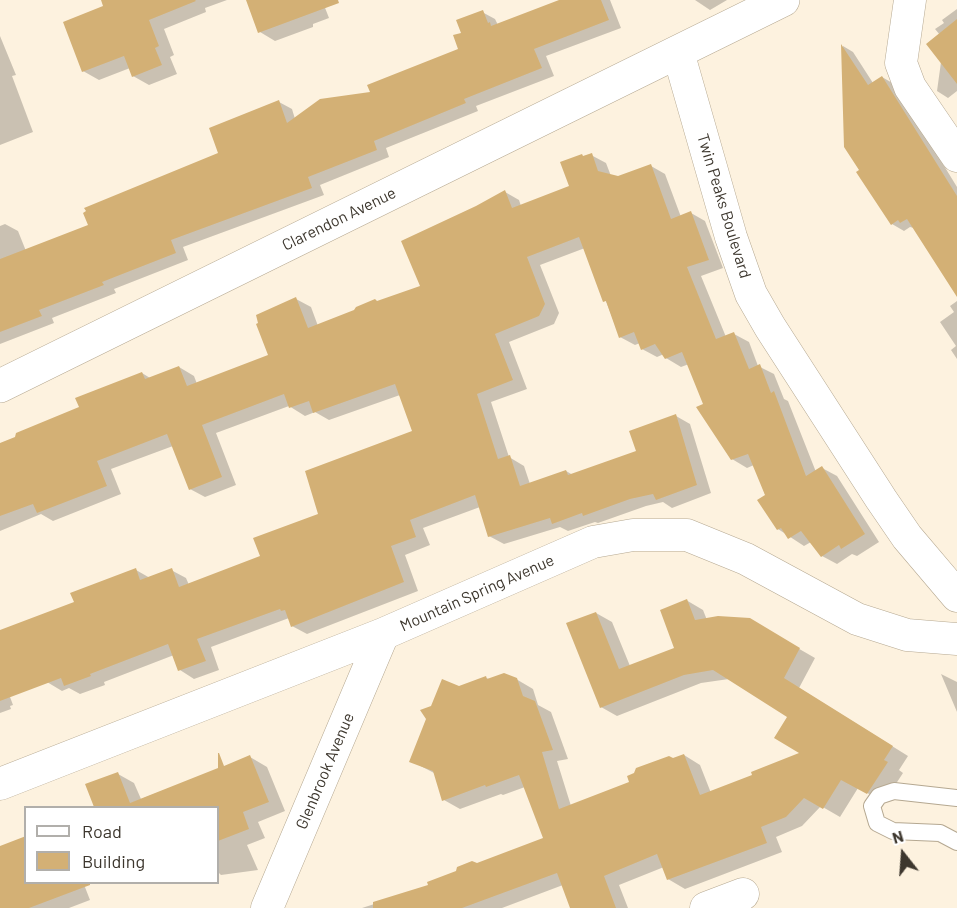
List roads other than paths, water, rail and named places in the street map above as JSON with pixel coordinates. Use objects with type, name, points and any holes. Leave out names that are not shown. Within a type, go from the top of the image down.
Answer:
[{"type":"main road","points":[[678,52],[783,0]]},
{"type":"main road","name":"Clarendon Avenue","points":[[0,386],[678,52]]},
{"type":"street","points":[[910,0],[901,63],[910,87],[957,156]]},
{"type":"street","name":"Twin Peaks Boulevard","points":[[678,52],[731,237],[751,294],[881,499],[907,537],[957,596]]},
{"type":"street","name":"Mountain Spring Avenue","points":[[0,784],[383,634],[593,542],[633,535],[687,535],[747,559],[857,619],[907,635],[957,639]]},
{"type":"street","name":"Glenbrook Avenue","points":[[267,908],[383,634]]},
{"type":"street","points":[[706,908],[743,894]]},
{"type":"lane","points":[[957,798],[894,791],[879,796],[872,806],[877,823],[893,831],[940,833],[957,842]]}]
